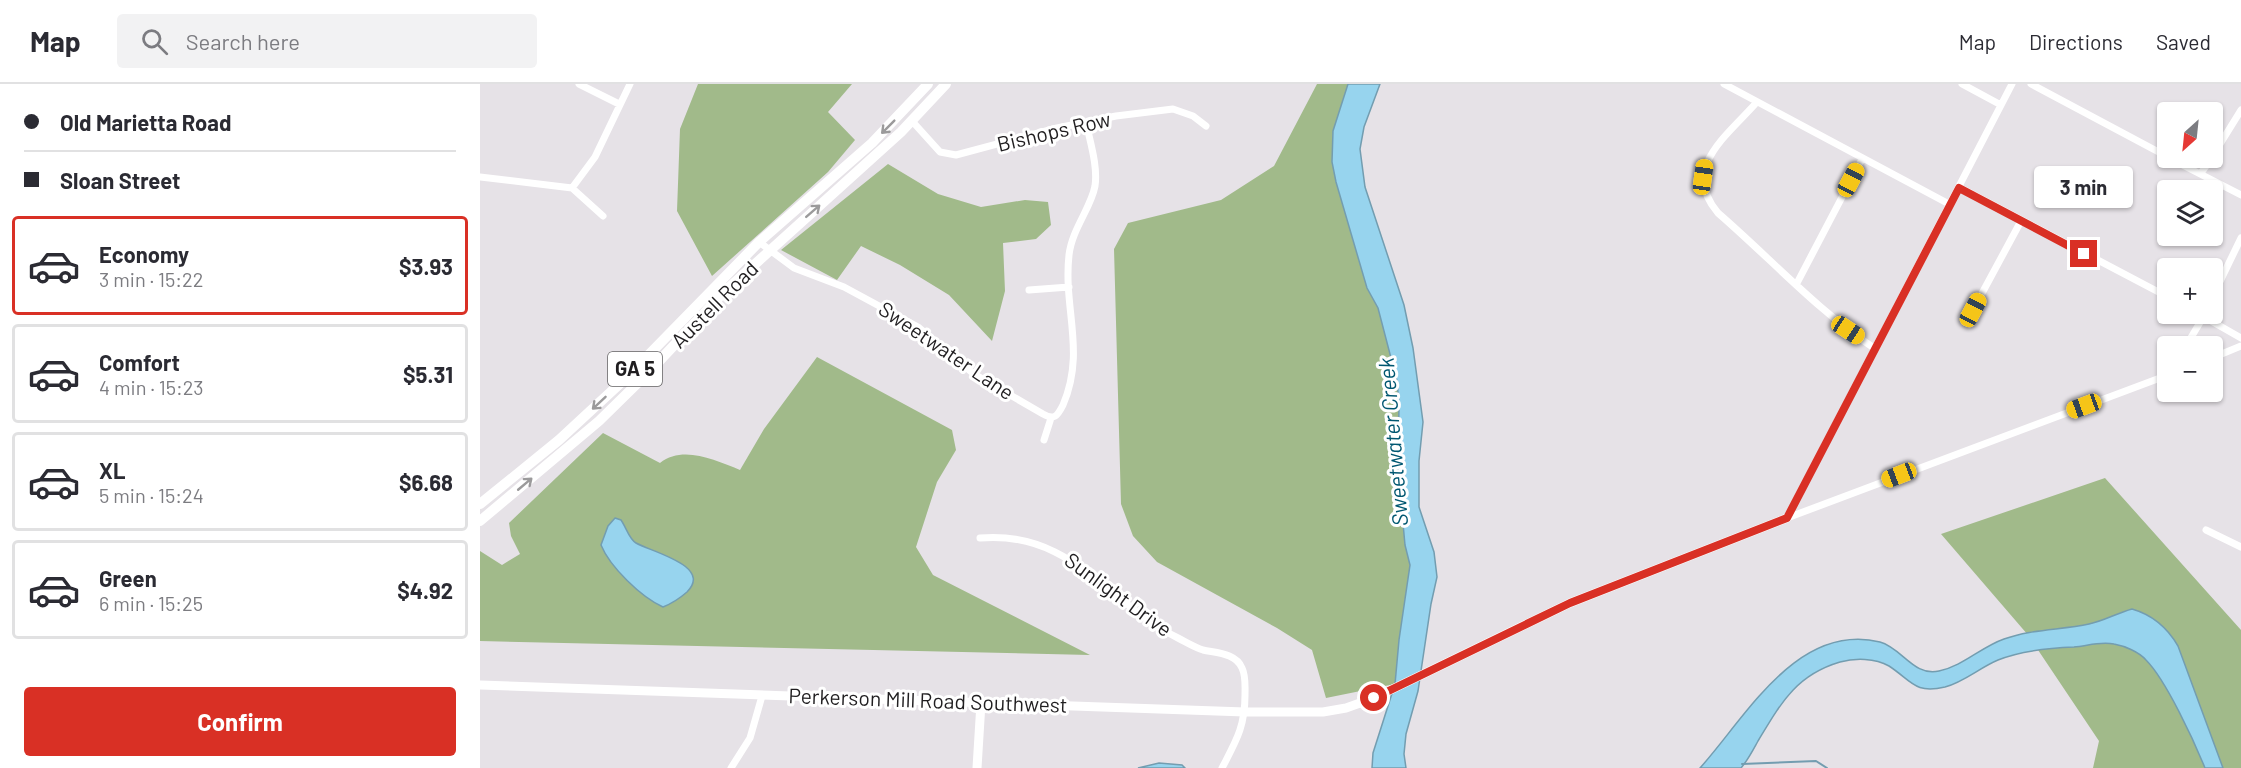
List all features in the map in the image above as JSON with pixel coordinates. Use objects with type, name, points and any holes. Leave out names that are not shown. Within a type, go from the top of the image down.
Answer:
[{"type":"main road","name":"Austell Road","points":[[480,504],[559,440],[627,377],[759,243],[872,142],[928,84]]},
{"type":"main road","name":"Austell Road","points":[[480,521],[599,421],[649,372],[723,293],[912,121],[946,84]]},
{"type":"street","points":[[579,84],[619,104]]},
{"type":"street","points":[[572,188],[595,158],[630,84]]},
{"type":"street","points":[[1724,84],[1948,204]]},
{"type":"street","points":[[1962,84],[2001,105]]},
{"type":"street","points":[[1787,518],[2012,84]]},
{"type":"street","points":[[2031,84],[2157,151]]},
{"type":"street","points":[[1756,103],[1705,163],[1703,177],[1706,197],[1718,213],[1796,285],[1848,330],[1874,348]]},
{"type":"street","name":"Bishops Row","points":[[912,121],[940,152],[956,155],[1057,128],[1173,109],[1193,116],[1206,126]]},
{"type":"street","points":[[2223,141],[2241,110]]},
{"type":"street","points":[[1044,440],[1051,418],[1059,414],[1073,371],[1075,350],[1069,287],[1069,257],[1072,240],[1095,187],[1095,169],[1086,122]]},
{"type":"street","points":[[2233,126],[2241,130]]},
{"type":"street","points":[[1796,285],[1862,159]]},
{"type":"street","points":[[2191,168],[2241,195]]},
{"type":"street","points":[[2201,173],[2204,168]]},
{"type":"street","points":[[480,177],[572,188],[603,216]]},
{"type":"street","points":[[1959,188],[2157,291]]},
{"type":"street","points":[[1973,310],[2021,221]]},
{"type":"street","points":[[2223,275],[2241,238]]},
{"type":"street","name":"Sweetwater Lane","points":[[759,243],[794,268],[844,287],[918,327],[974,374],[1051,418]]},
{"type":"street","points":[[1029,290],[1069,287]]},
{"type":"street","points":[[2218,324],[2241,338]]},
{"type":"street","points":[[2223,353],[2241,346]]},
{"type":"street","points":[[1787,518],[2157,379]]},
{"type":"street","name":"Perkerson Mill Road Southwest","points":[[480,686],[1245,712],[1323,712],[1346,708],[1374,698],[1570,603],[1787,518]]},
{"type":"street","points":[[2206,530],[2241,547]]},
{"type":"street","name":"Sunlight Drive","points":[[980,538],[1018,539],[1056,551],[1078,564],[1159,629],[1194,647],[1234,658],[1242,668],[1245,684],[1245,712]]},
{"type":"street","points":[[731,768],[750,738],[762,696]]},
{"type":"street","points":[[976,768],[981,703]]},
{"type":"street","points":[[1222,768],[1244,721],[1245,712]]},
{"type":"green space","points":[[698,84],[852,84],[828,112],[855,140],[828,172],[712,276],[677,211],[680,129]]},
{"type":"green space","points":[[1317,84],[1348,84],[1333,131],[1332,162],[1367,288],[1378,308],[1397,381],[1398,452],[1405,545],[1410,565],[1395,684],[1326,698],[1312,650],[1277,628],[1157,562],[1133,536],[1121,504],[1114,249],[1128,223],[1221,200],[1274,166]]},
{"type":"green space","points":[[888,164],[938,194],[981,207],[1025,200],[1048,202],[1051,225],[1036,239],[1003,243],[1005,291],[992,341],[949,295],[900,265],[861,246],[837,280],[781,250]]},
{"type":"green space","points":[[817,357],[952,430],[956,450],[937,482],[916,547],[933,575],[1090,655],[480,641],[480,551],[502,565],[520,554],[511,536],[509,523],[603,433],[660,463],[679,455],[689,455],[710,459],[740,470],[764,429]]},
{"type":"green space","points":[[2105,478],[2241,630],[2241,768],[2093,768],[2099,741],[2028,635],[1941,534]]},
{"type":"water","points":[[1348,84],[1380,84],[1364,127],[1360,149],[1365,187],[1404,305],[1413,348],[1423,422],[1419,461],[1419,507],[1434,552],[1437,577],[1418,691],[1406,734],[1404,754],[1406,768],[1372,768],[1373,753],[1395,684],[1410,565],[1405,545],[1398,469],[1397,381],[1378,308],[1367,288],[1332,162],[1333,131]]},
{"type":"water","points":[[615,518],[621,520],[629,536],[636,543],[687,567],[692,575],[693,583],[687,592],[676,601],[663,607],[627,581],[611,563],[601,545],[608,526]]},
{"type":"water","points":[[2132,609],[2159,623],[2178,646],[2223,768],[2205,768],[2171,696],[2146,660],[2140,654],[2127,648],[2104,643],[2016,654],[1991,663],[1952,685],[1935,689],[1914,685],[1889,666],[1878,661],[1858,659],[1840,662],[1812,674],[1791,692],[1774,714],[1741,768],[1700,768],[1755,700],[1776,678],[1799,660],[1823,646],[1850,640],[1880,642],[1888,645],[1922,670],[1939,671],[1948,669],[2004,639],[2025,633],[2089,624]]},
{"type":"water","points":[[1159,763],[1182,765],[1185,768],[1138,768]]},
{"type":"waterway","points":[[1742,764],[1816,761],[1827,768]]},
{"type":"route","points":[[1374,698],[1424,676],[1570,603],[1787,518],[1948,204],[1959,188],[2084,254]]},
{"type":"water label","name":"Sweetwater Creek","points":[[1393,442]]}]
